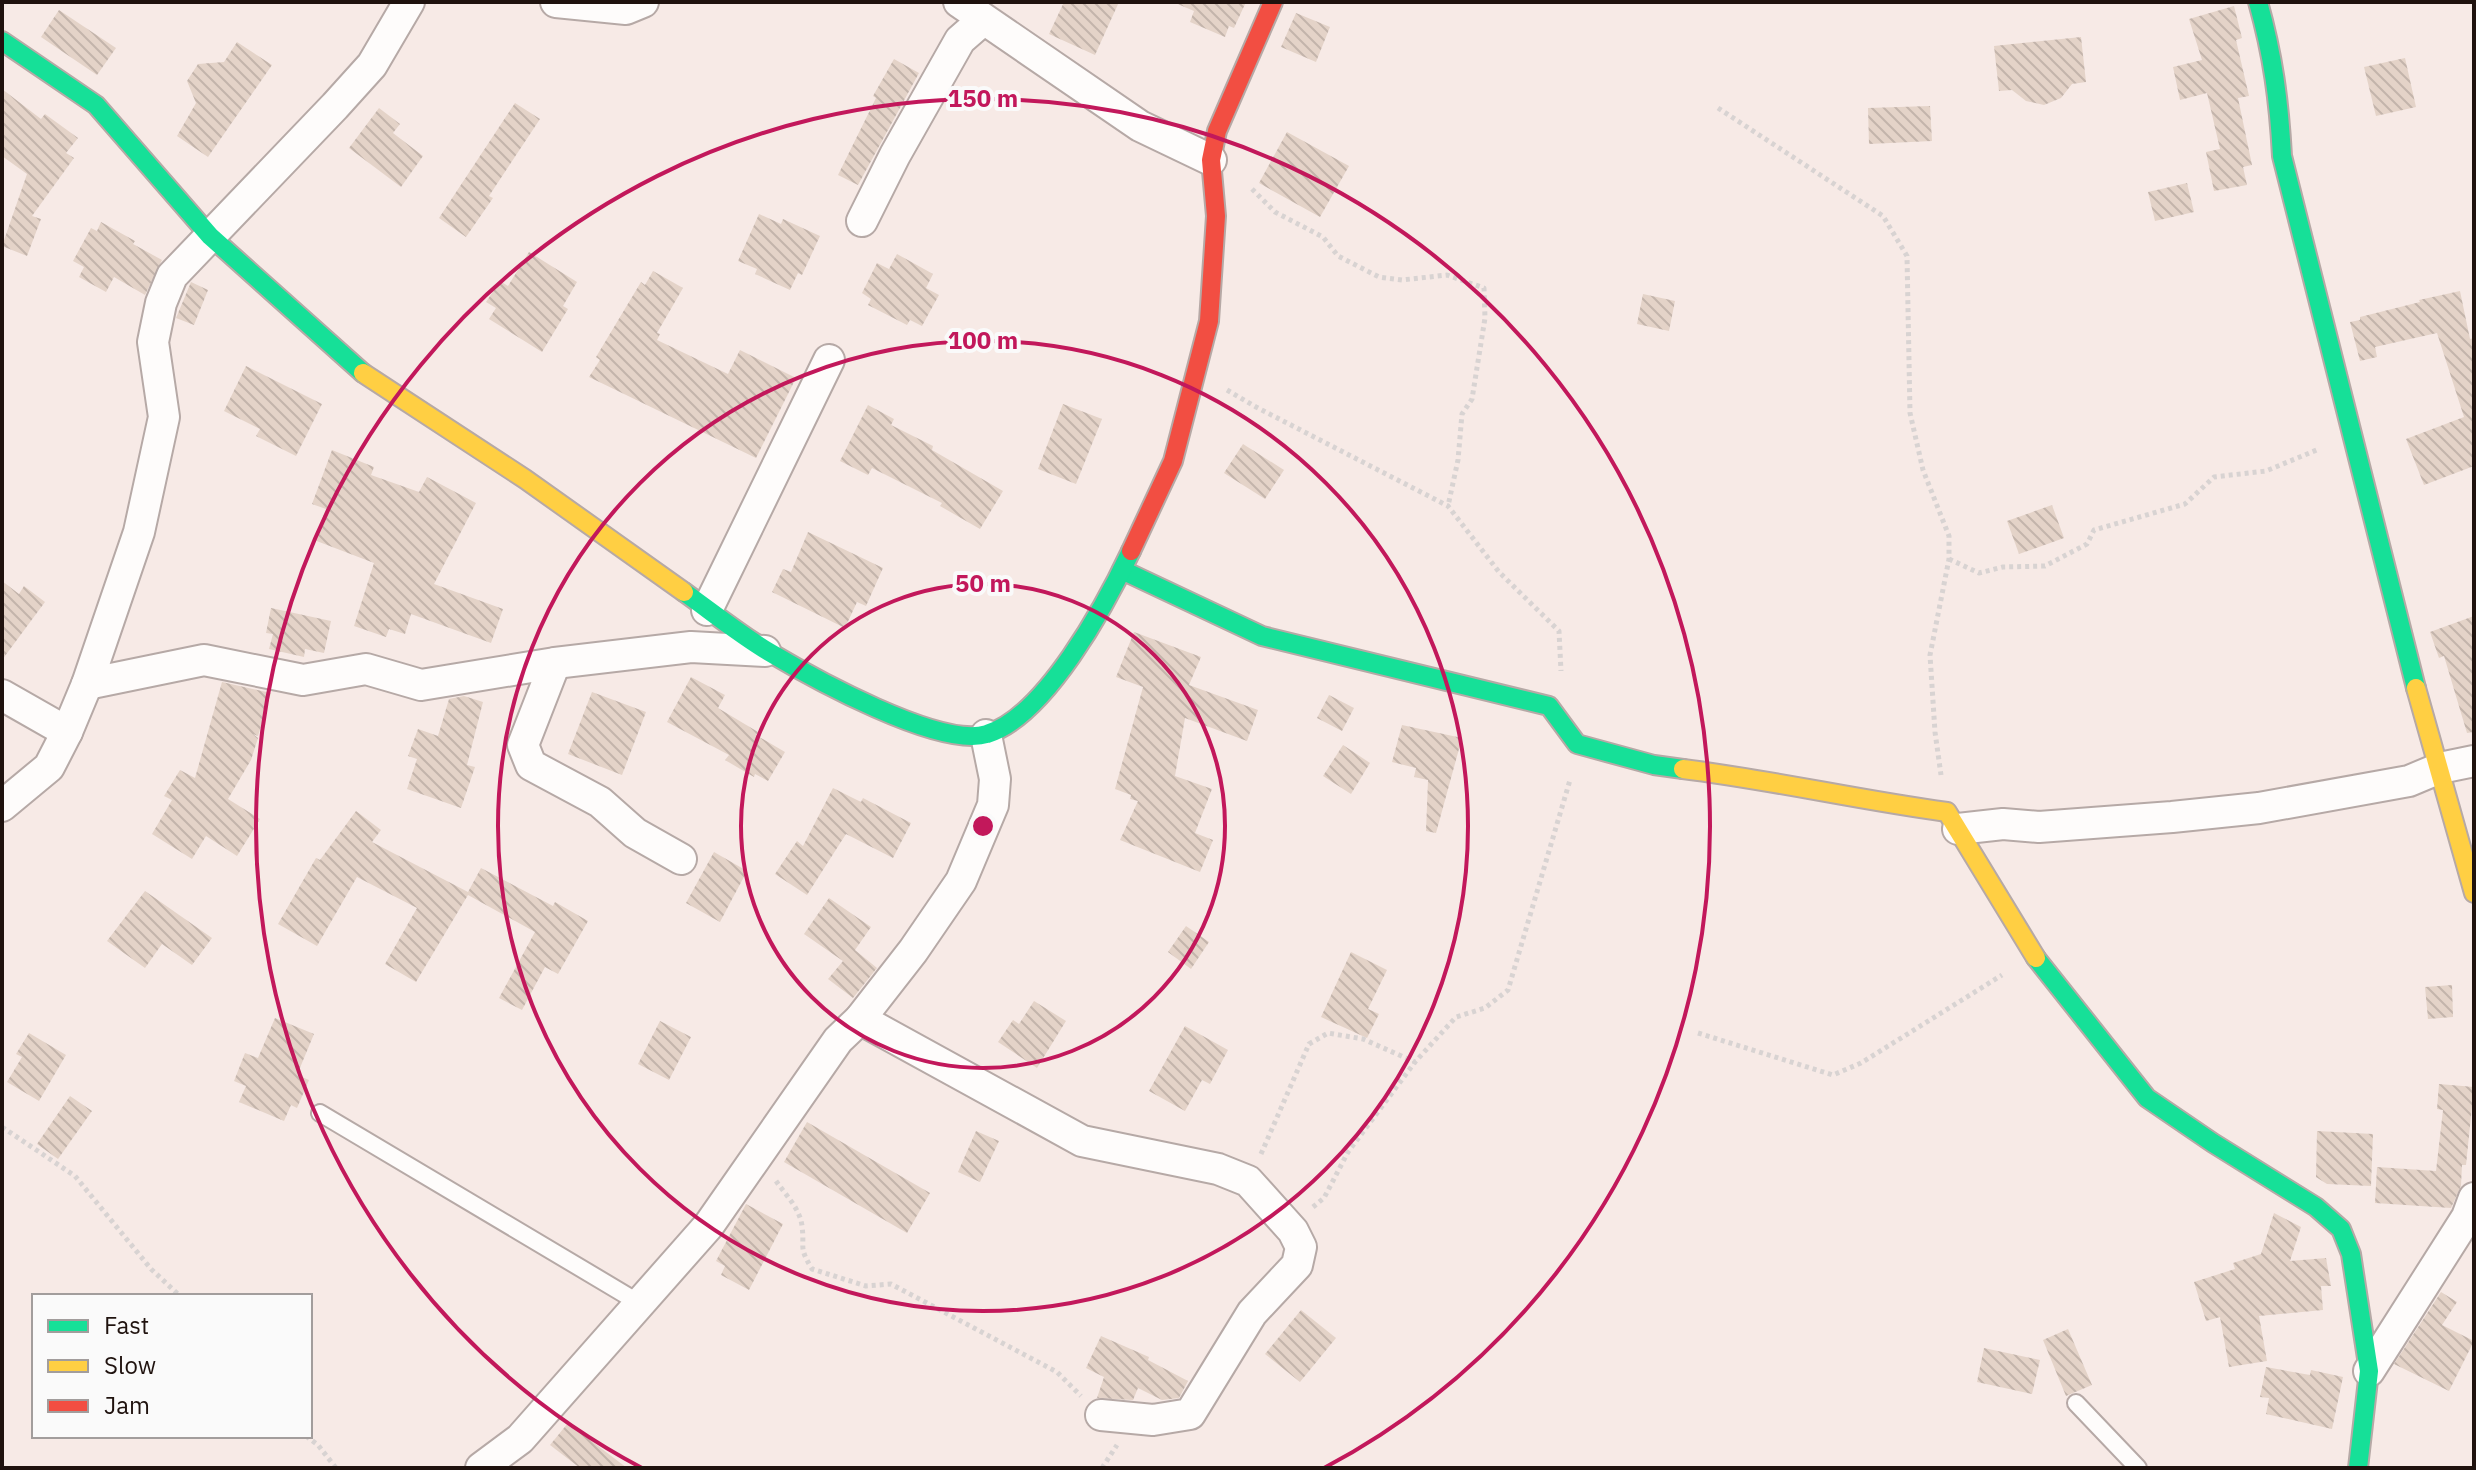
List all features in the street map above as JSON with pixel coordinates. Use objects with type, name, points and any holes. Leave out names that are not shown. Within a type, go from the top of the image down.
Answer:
[{"type":"street","points":[[2,806],[49,767],[67,732],[87,684],[139,532],[164,417],[153,342],[161,303],[172,276],[372,65],[409,2]]},
{"type":"street","points":[[556,2],[626,9],[643,2]]},
{"type":"street","points":[[959,2],[1140,126],[1211,160]]},
{"type":"street","points":[[2,41],[96,105],[210,236],[362,372],[525,479],[767,651],[910,723],[953,734],[986,735],[1020,716],[1070,660],[1122,570],[1173,461],[1209,321],[1216,216],[1211,160],[1217,131],[1273,2]]},
{"type":"street","points":[[2258,2],[2279,95],[2282,156],[2405,651],[2474,893]]},
{"type":"street","points":[[862,221],[895,155],[960,40],[983,20]]},
{"type":"street","points":[[707,610],[829,360]]},
{"type":"street","points":[[1122,570],[1262,636],[1549,706],[1577,744],[1654,765],[1756,778],[1896,805],[1952,820],[2039,827],[2259,808],[2409,781],[2440,768],[2474,761]]},
{"type":"street","points":[[87,684],[204,660],[303,680],[366,669],[421,685],[555,663],[691,647],[767,651]]},
{"type":"street","points":[[555,663],[523,745],[531,765],[600,802],[635,833],[681,859]]},
{"type":"street","points":[[2,695],[67,732]]},
{"type":"street","points":[[481,1468],[520,1439],[709,1225],[838,1040],[860,1019],[913,951],[961,881],[993,805],[995,779],[986,735]]},
{"type":"street","points":[[1952,820],[2032,953],[2147,1098],[2316,1207],[2341,1229],[2351,1254],[2369,1371],[2358,1468]]},
{"type":"street","points":[[860,1019],[1082,1141],[1218,1169],[1248,1181],[1293,1231],[1301,1247],[1297,1265],[1252,1313],[1190,1414],[1153,1420],[1101,1415]]},
{"type":"street","points":[[2369,1371],[2467,1217],[2474,1198]]},
{"type":"lane","points":[[320,1113],[641,1304]]},
{"type":"lane","points":[[2076,1403],[2138,1468]]},
{"type":"path","points":[[1718,108],[1883,216],[1907,256],[1910,413],[1923,470],[1949,536],[1949,559],[1930,655],[1935,732],[1952,820]]},
{"type":"path","points":[[1211,160],[1238,175],[1275,212],[1323,237],[1338,256],[1379,277],[1402,280],[1447,275],[1484,288],[1485,318],[1472,399],[1462,414],[1458,460],[1448,506]]},
{"type":"path","points":[[1197,371],[1256,407],[1448,506],[1499,572],[1559,631],[1561,674],[1549,706]]},
{"type":"path","points":[[1949,559],[1979,573],[2003,567],[2045,566],[2087,544],[2094,530],[2185,504],[2214,477],[2266,471],[2353,435]]},
{"type":"path","points":[[1293,1231],[1296,1221],[1324,1198],[1348,1152],[1415,1062],[1456,1017],[1485,1008],[1508,990],[1568,792],[1577,744]]},
{"type":"path","points":[[1698,1033],[1833,1075],[1861,1063],[2032,953]]},
{"type":"path","points":[[1248,1181],[1309,1044],[1328,1033],[1363,1039],[1415,1062]]},
{"type":"path","points":[[2,1127],[75,1176],[151,1269],[178,1294]]},
{"type":"path","points":[[757,1157],[795,1206],[802,1224],[802,1252],[812,1269],[866,1286],[891,1284],[1057,1372],[1101,1415]]},
{"type":"path","points":[[309,1438],[336,1468]]},
{"type":"building","points":[[1064,2],[1119,2],[1095,55],[1049,34]]},
{"type":"building","points":[[1173,2],[1246,2],[1234,28],[1229,26],[1225,37],[1190,22],[1194,11]]},
{"type":"building","points":[[2234,6],[2242,38],[2236,40],[2249,96],[2238,98],[2252,165],[2243,167],[2247,185],[2214,191],[2206,152],[2220,149],[2207,93],[2180,100],[2173,67],[2202,60],[2189,19]]},
{"type":"building","points":[[59,10],[116,48],[97,75],[41,37]]},
{"type":"building","points":[[1296,13],[1330,27],[1316,62],[1281,47]]},
{"type":"building","points":[[2081,37],[2086,82],[2072,84],[2061,98],[2044,105],[2026,101],[2012,90],[1999,91],[1994,46]]},
{"type":"building","points":[[237,42],[272,65],[208,157],[177,136],[196,103],[187,81],[198,64],[224,62]]},
{"type":"building","points":[[2405,58],[2416,107],[2376,116],[2364,67]]},
{"type":"building","points":[[894,59],[919,73],[858,185],[838,175],[876,98],[873,96]]},
{"type":"building","points":[[2,89],[41,119],[45,114],[78,138],[66,153],[74,158],[32,216],[41,219],[27,256],[2,246],[27,174],[2,156]]},
{"type":"building","points":[[515,103],[540,119],[466,237],[439,218]]},
{"type":"building","points":[[1930,106],[1932,141],[1869,144],[1868,108]]},
{"type":"building","points":[[379,108],[400,124],[393,133],[423,156],[401,187],[349,148]]},
{"type":"building","points":[[1287,132],[1349,166],[1320,217],[1259,183]]},
{"type":"building","points":[[2187,183],[2194,212],[2155,221],[2148,192]]},
{"type":"building","points":[[759,214],[781,224],[783,219],[820,236],[802,275],[798,273],[790,290],[755,274],[757,269],[738,261]]},
{"type":"building","points":[[101,222],[162,260],[145,295],[114,277],[106,292],[79,277],[84,267],[73,261],[91,228],[97,231]]},
{"type":"building","points":[[529,252],[577,282],[563,306],[568,309],[542,352],[489,319],[496,308],[486,302],[500,281],[508,286]]},
{"type":"building","points":[[897,254],[933,274],[926,288],[939,295],[922,326],[910,320],[907,325],[868,305],[871,299],[862,293],[877,263],[889,269]]},
{"type":"building","points":[[653,271],[683,288],[657,333],[660,334],[657,340],[728,374],[740,350],[796,378],[756,458],[589,377],[600,360],[596,357],[641,282],[645,285]]},
{"type":"building","points":[[191,282],[208,290],[194,325],[176,318]]},
{"type":"building","points":[[2460,291],[2470,339],[2474,338],[2474,466],[2424,485],[2406,439],[2464,417],[2437,333],[2375,347],[2377,357],[2360,361],[2350,322],[2419,300]]},
{"type":"building","points":[[1643,294],[1675,301],[1669,331],[1637,324]]},
{"type":"building","points":[[246,366],[322,404],[296,456],[256,436],[260,429],[224,411]]},
{"type":"building","points":[[1063,404],[1102,419],[1076,484],[1038,469]]},
{"type":"building","points":[[868,405],[894,419],[891,425],[933,446],[932,450],[1003,491],[980,529],[940,506],[942,503],[872,468],[868,475],[840,461]]},
{"type":"building","points":[[1243,444],[1284,470],[1265,499],[1224,473]]},
{"type":"building","points":[[332,450],[374,467],[371,475],[419,492],[427,477],[476,503],[434,584],[503,609],[491,643],[411,614],[405,634],[389,629],[386,637],[354,626],[374,563],[314,540],[326,509],[312,504]]},
{"type":"building","points":[[2052,505],[2064,538],[2019,554],[2007,521]]},
{"type":"building","points":[[808,532],[883,568],[866,606],[857,602],[845,628],[772,592],[783,569],[791,572]]},
{"type":"building","points":[[2,581],[19,594],[24,586],[45,602],[2,660]]},
{"type":"building","points":[[271,608],[331,621],[324,653],[305,649],[304,657],[269,649],[273,634],[266,633]]},
{"type":"building","points":[[2474,616],[2474,732],[2467,733],[2444,656],[2439,658],[2430,632]]},
{"type":"building","points":[[1134,632],[1201,657],[1189,685],[1258,710],[1247,741],[1185,718],[1175,776],[1212,789],[1195,833],[1213,840],[1200,872],[1120,840],[1138,801],[1115,789],[1143,687],[1116,677]]},
{"type":"building","points":[[691,677],[725,695],[718,708],[785,752],[768,781],[755,774],[754,777],[725,760],[729,755],[667,722]]},
{"type":"building","points":[[222,682],[271,693],[258,736],[253,734],[258,738],[251,760],[228,799],[260,819],[237,856],[206,836],[192,859],[152,834],[172,800],[164,796],[180,770],[195,778]]},
{"type":"building","points":[[592,692],[646,712],[622,775],[568,754]]},
{"type":"building","points":[[1329,695],[1354,708],[1342,731],[1317,718]]},
{"type":"building","points":[[464,696],[483,702],[467,765],[475,767],[461,808],[407,789],[417,759],[408,756],[418,729],[438,736],[449,699]]},
{"type":"building","points":[[1402,725],[1462,738],[1436,833],[1426,831],[1428,780],[1414,777],[1416,768],[1392,762]]},
{"type":"building","points":[[1343,745],[1370,763],[1351,794],[1323,776]]},
{"type":"building","points":[[833,788],[861,802],[863,798],[911,823],[893,858],[846,834],[807,895],[775,874],[797,841],[803,846]]},
{"type":"building","points":[[356,811],[381,830],[372,842],[468,892],[481,868],[588,921],[558,974],[545,967],[522,1010],[499,998],[535,932],[468,895],[416,982],[385,964],[417,908],[357,877],[317,946],[278,924],[316,858],[320,860]]},
{"type":"building","points":[[714,852],[747,871],[720,922],[686,903]]},
{"type":"building","points":[[145,891],[212,938],[192,965],[162,944],[145,968],[107,941]]},
{"type":"building","points":[[829,898],[871,927],[855,950],[877,968],[853,998],[828,979],[843,961],[804,934]]},
{"type":"building","points":[[1186,926],[1209,942],[1191,969],[1168,952]]},
{"type":"building","points":[[1351,952],[1387,970],[1368,1009],[1379,1014],[1367,1038],[1321,1017]]},
{"type":"building","points":[[2452,985],[2453,1017],[2428,1019],[2425,987]]},
{"type":"building","points":[[1034,1001],[1066,1021],[1037,1068],[998,1042],[1013,1020],[1019,1024]]},
{"type":"building","points":[[275,1018],[314,1034],[297,1075],[309,1080],[297,1108],[291,1105],[284,1121],[239,1102],[246,1086],[234,1081],[245,1053],[258,1058]]},
{"type":"building","points":[[660,1021],[691,1037],[669,1080],[638,1064]]},
{"type":"building","points":[[1185,1026],[1228,1050],[1210,1084],[1202,1080],[1185,1111],[1149,1091]]},
{"type":"building","points":[[29,1033],[66,1055],[39,1101],[7,1082],[22,1057],[16,1054]]},
{"type":"building","points":[[2439,1084],[2474,1087],[2466,1165],[2462,1165],[2461,1186],[2451,1208],[2375,1203],[2377,1167],[2436,1171],[2443,1110],[2437,1109]]},
{"type":"building","points":[[70,1096],[92,1111],[58,1159],[37,1144]]},
{"type":"building","points":[[807,1122],[930,1193],[907,1233],[784,1162]]},
{"type":"building","points":[[976,1131],[999,1141],[980,1182],[958,1172]]},
{"type":"building","points":[[2317,1131],[2373,1134],[2371,1186],[2327,1184],[2316,1177]]},
{"type":"building","points":[[746,1204],[783,1224],[749,1290],[721,1275],[725,1266],[716,1261]]},
{"type":"building","points":[[2274,1213],[2301,1227],[2290,1261],[2326,1258],[2331,1286],[2321,1286],[2323,1310],[2259,1316],[2267,1361],[2229,1367],[2220,1317],[2206,1321],[2194,1282],[2235,1269],[2233,1263],[2261,1254]]},
{"type":"building","points":[[2441,1292],[2457,1302],[2442,1325],[2474,1341],[2449,1391],[2394,1364]]},
{"type":"building","points":[[1301,1310],[1336,1338],[1300,1382],[1265,1354]]},
{"type":"building","points":[[2068,1329],[2092,1385],[2066,1396],[2043,1340]]},
{"type":"building","points":[[1101,1336],[1149,1357],[1148,1360],[1188,1381],[1179,1398],[1162,1400],[1138,1388],[1133,1400],[1097,1398],[1104,1377],[1086,1368]]},
{"type":"building","points":[[1984,1348],[2040,1360],[2032,1394],[1977,1382]]},
{"type":"building","points":[[2266,1367],[2310,1375],[2311,1370],[2343,1377],[2332,1429],[2266,1414],[2269,1398],[2260,1397]]},
{"type":"building","points":[[568,1423],[627,1468],[580,1468],[550,1445]]},
{"type":"traffic: fast","points":[[2258,2],[2274,78],[2282,156],[2416,688]]},
{"type":"traffic: fast","points":[[2,41],[96,105],[210,236],[363,373]]},
{"type":"traffic: fast","points":[[684,592],[769,652],[844,693],[908,721],[966,736],[987,734],[1009,723],[1051,683],[1090,628],[1131,551]]},
{"type":"traffic: fast","points":[[1122,570],[1262,636],[1549,706],[1577,744],[1654,765],[1683,769]]},
{"type":"traffic: fast","points":[[2036,958],[2147,1098],[2316,1207],[2341,1229],[2351,1254],[2369,1371],[2358,1468]]},
{"type":"traffic: slow","points":[[363,373],[525,479],[684,592]]},
{"type":"traffic: slow","points":[[2416,688],[2474,893]]},
{"type":"traffic: slow","points":[[1683,769],[1947,812],[2036,958]]},
{"type":"traffic: jam","points":[[1131,551],[1173,461],[1209,321],[1216,216],[1211,160],[1217,131],[1273,2]]}]
